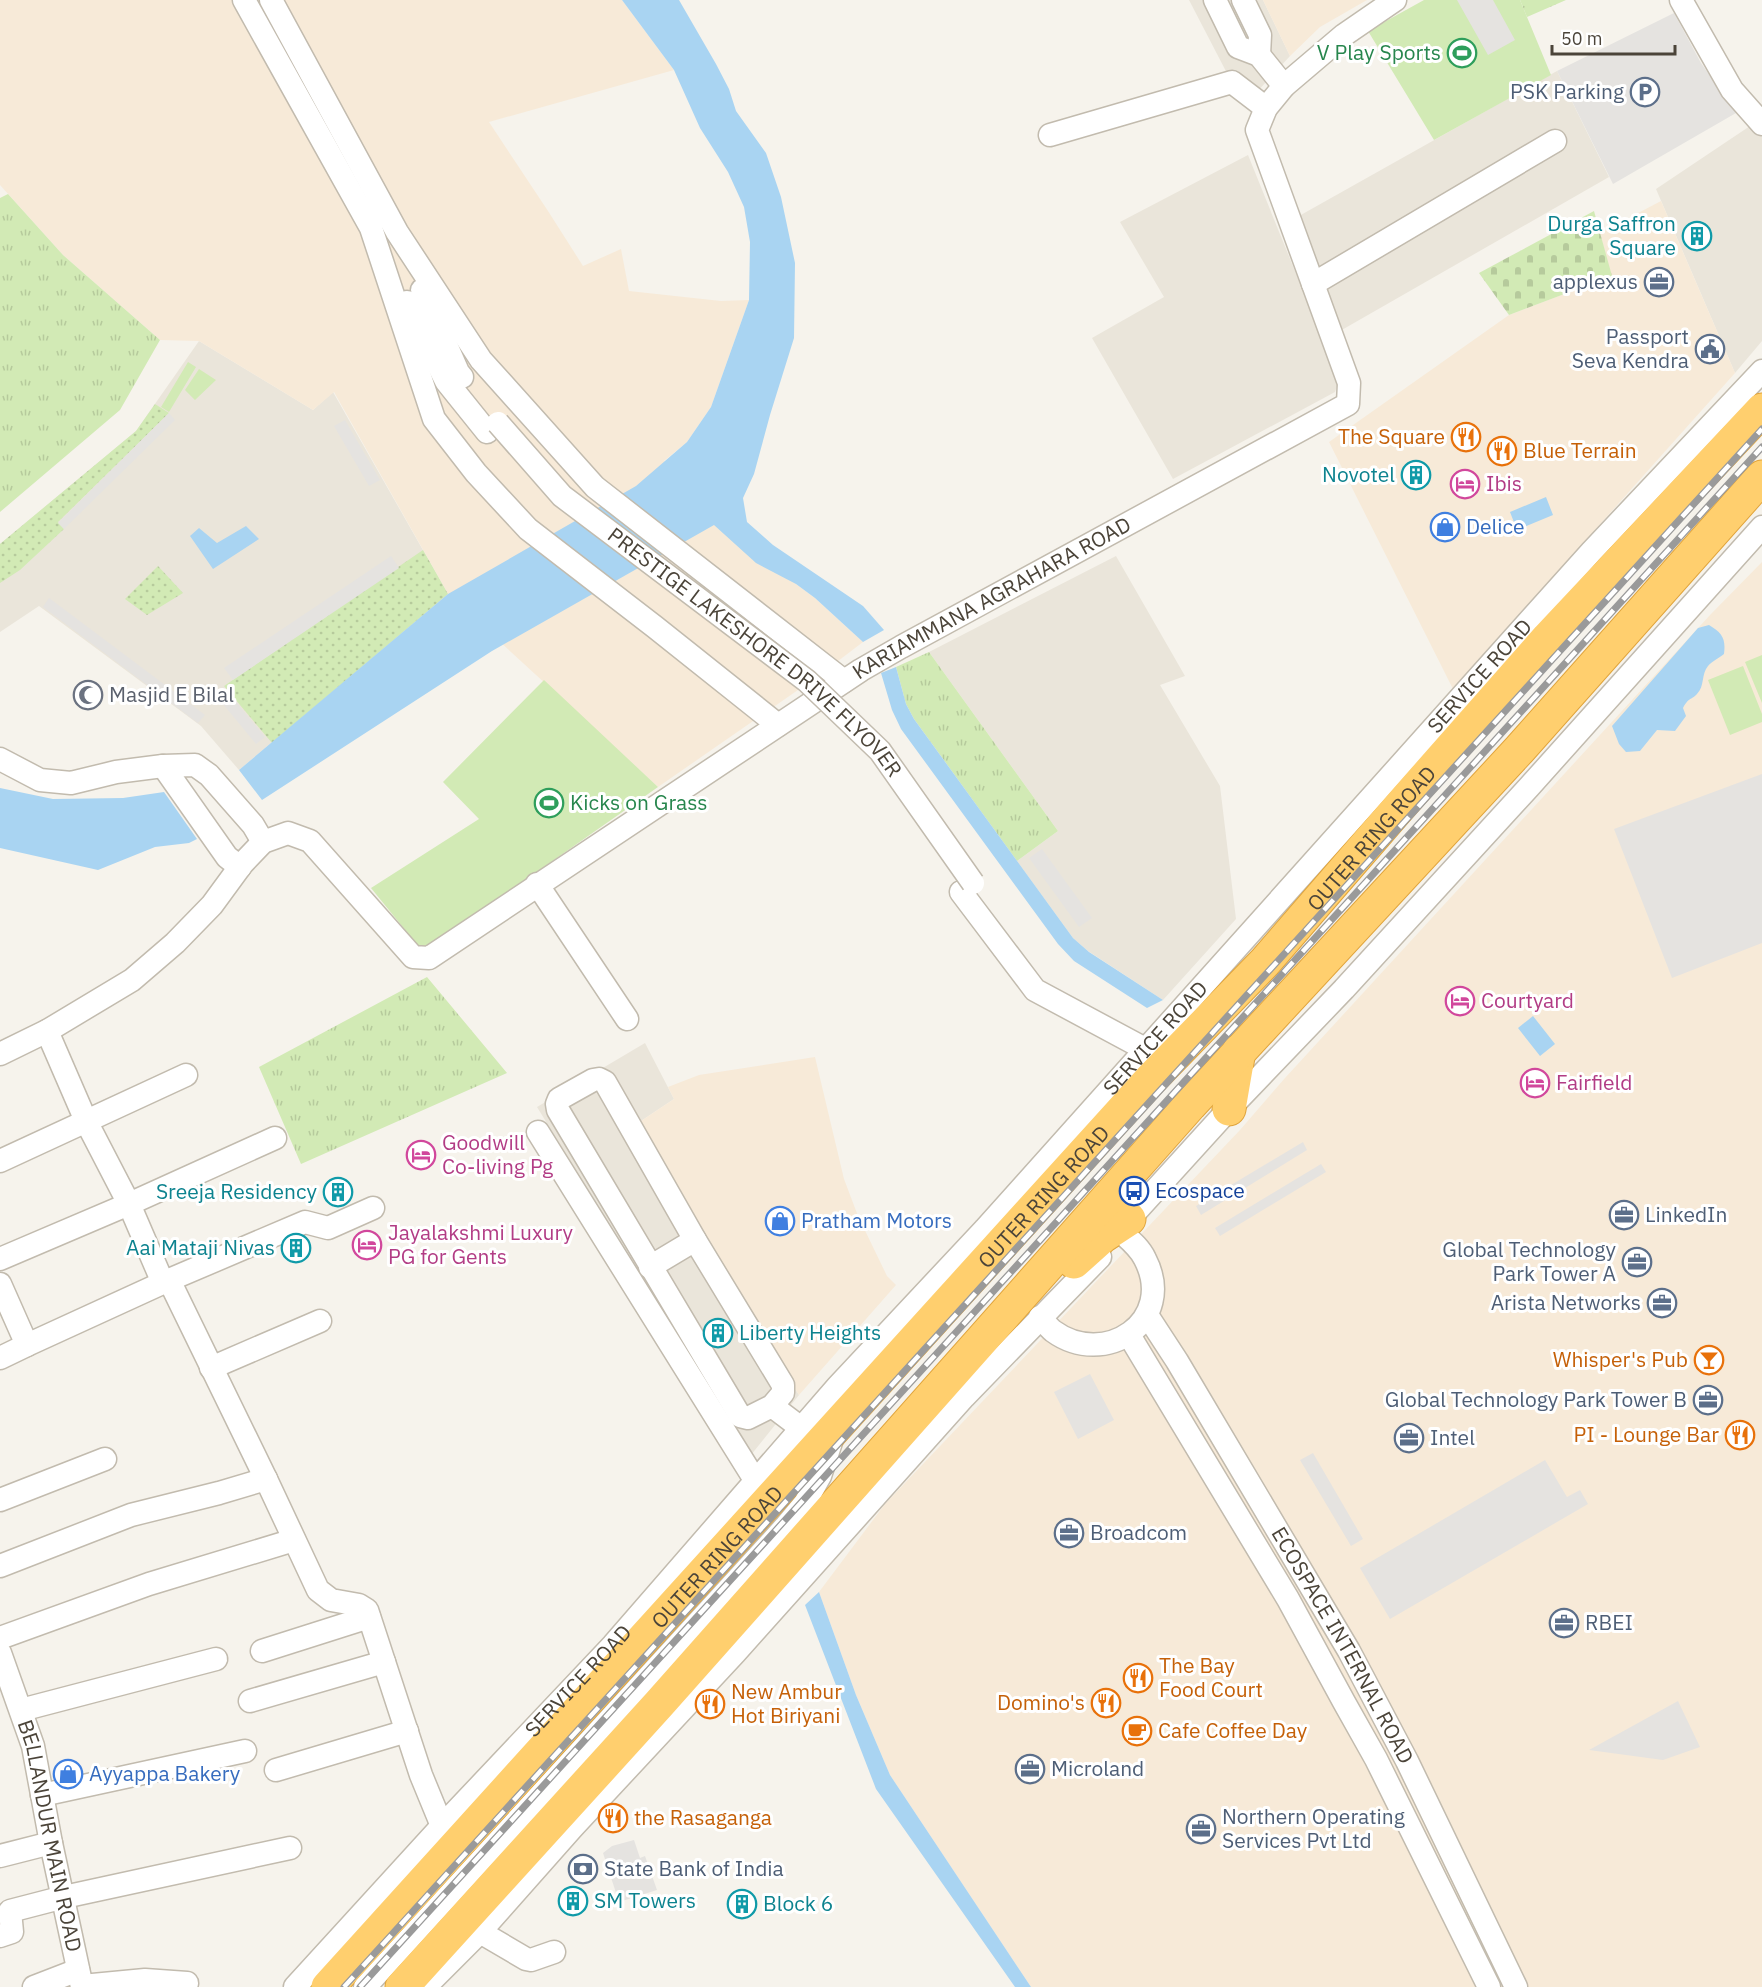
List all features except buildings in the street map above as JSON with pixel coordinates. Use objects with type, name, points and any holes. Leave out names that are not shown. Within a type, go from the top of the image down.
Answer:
[{"type":"highway","name":"OUTER RING ROAD","points":[[328,1987],[836,1427],[1032,1193],[1228,1002],[1548,638],[1749,421]]},
{"type":"highway","points":[[1030,1307],[1239,1051],[1519,750],[1762,477]]},
{"type":"highway","points":[[1229,1109],[1239,1051]]},
{"type":"highway","points":[[402,1987],[659,1704],[1057,1278],[1103,1236],[1129,1233]]},
{"type":"street","points":[[244,0],[370,228],[434,419],[476,473],[528,529],[778,725]]},
{"type":"street","points":[[271,0],[397,232],[481,360],[595,487],[687,558],[853,676]]},
{"type":"street","points":[[1215,0],[1238,47],[1259,55],[1284,86]]},
{"type":"street","points":[[1243,0],[1260,35],[1259,55]]},
{"type":"street","name":"KARIAMMANA AGRAHARA ROAD","points":[[258,834],[288,833],[310,841],[413,957],[429,958],[778,725],[901,647],[1348,404],[1349,383],[1257,129],[1266,108],[1284,86],[1344,35],[1395,0]]},
{"type":"street","points":[[1680,0],[1732,90],[1762,124]]},
{"type":"street","points":[[1050,135],[1232,82],[1266,108]]},
{"type":"street","points":[[1313,284],[1555,141]]},
{"type":"street","name":"PRESTIGE LAKESHORE DRIVE FLYOVER","points":[[370,228],[446,381],[562,496],[807,681],[880,751],[967,887],[1044,978],[1150,1044]]},
{"type":"street","name":"PRESTIGE LAKESHORE DRIVE FLYOVER","points":[[397,232],[458,372],[493,428]]},
{"type":"street","name":"SERVICE ROAD","points":[[295,1987],[613,1645],[801,1428],[1032,1193],[1150,1044],[1591,552],[1749,421],[1762,371]]},
{"type":"street","points":[[1030,1307],[1057,1332],[1080,1343],[1091,1345],[1105,1344],[1129,1335],[1140,1326],[1147,1315],[1152,1297],[1152,1280],[1144,1257],[1129,1233],[1229,1109],[1344,989],[1529,788],[1762,527]]},
{"type":"street","points":[[0,759],[40,780],[71,783],[116,772],[163,766],[195,765],[209,775],[258,834],[234,862],[212,905],[175,943],[132,981],[47,1031],[0,1054]]},
{"type":"street","points":[[163,766],[234,862]]},
{"type":"street","points":[[537,884],[627,1019]]},
{"type":"street","points":[[47,1031],[86,1121],[266,1479],[318,1590],[332,1600],[359,1605],[367,1610],[421,1775],[442,1827]]},
{"type":"street","points":[[0,1161],[186,1075]]},
{"type":"street","points":[[599,1079],[605,1082],[695,1240],[783,1385],[783,1394],[772,1407],[748,1418],[740,1416],[650,1267],[558,1110],[559,1099],[593,1080],[599,1079]]},
{"type":"street","points":[[538,1132],[755,1480]]},
{"type":"street","points":[[0,1259],[275,1138]]},
{"type":"street","points":[[0,1358],[166,1282],[305,1222],[328,1228],[373,1208]]},
{"type":"street","points":[[650,1267],[695,1240]]},
{"type":"street","points":[[0,1284],[27,1345]]},
{"type":"street","name":"ECOSPACE INTERNAL ROAD","points":[[1147,1315],[1293,1555],[1369,1688],[1455,1857],[1516,1987]]},
{"type":"street","points":[[211,1368],[320,1321]]},
{"type":"street","name":"ECOSPACE INTERNAL ROAD","points":[[1129,1335],[1288,1599],[1376,1759],[1489,1987]]},
{"type":"street","points":[[425,1987],[480,1932],[573,1827],[719,1670],[954,1389]]},
{"type":"street","points":[[772,1407],[801,1428]]},
{"type":"street","points":[[365,1987],[798,1511],[820,1476],[836,1427]]},
{"type":"street","points":[[0,1500],[105,1459]]},
{"type":"street","points":[[0,1566],[131,1515],[266,1479]]},
{"type":"street","points":[[0,1638],[149,1584],[294,1540]]},
{"type":"street","points":[[262,1651],[369,1617]]},
{"type":"street","name":"BELLANDUR MAIN ROAD","points":[[0,1653],[33,1746],[80,1981]]},
{"type":"street","points":[[21,1710],[216,1659]]},
{"type":"street","points":[[250,1701],[384,1662]]},
{"type":"street","points":[[1344,1702],[1369,1688]]},
{"type":"street","points":[[276,1770],[407,1731]]},
{"type":"street","points":[[42,1796],[245,1751]]},
{"type":"street","points":[[0,1857],[51,1843]]},
{"type":"street","points":[[0,1936],[12,1932],[10,1911],[64,1897],[290,1848]]},
{"type":"street","points":[[1430,1868],[1455,1857]]},
{"type":"street","points":[[480,1932],[526,1959],[544,1957],[554,1952]]},
{"type":"street","points":[[34,1987],[80,1981],[145,1980],[187,1983]]},
{"type":"shaded area","points":[[0,0],[622,0],[674,70],[489,122],[583,266],[621,249],[629,291],[721,301],[749,300],[711,407],[687,442],[664,461],[796,584],[815,598],[863,642],[821,674],[658,787],[448,594],[334,392],[313,410],[199,341],[160,340],[63,255],[0,185]]},
{"type":"shaded area","points":[[1189,0],[1263,0],[1290,56],[1244,106]]},
{"type":"shaded area","points":[[1263,0],[1367,0],[1320,27],[1290,56]]},
{"type":"shaded area","points":[[1457,0],[1493,0],[1515,40],[1488,55]]},
{"type":"shaded area","name":"PSK Parking","points":[[1674,13],[1701,63],[1736,113],[1613,184],[1557,71]]},
{"type":"shaded area","points":[[1557,71],[1609,177],[1340,331],[1299,216]]},
{"type":"shaded area","points":[[1750,126],[1762,137],[1762,341],[1735,373],[1656,189]]},
{"type":"shaded area","points":[[1248,155],[1339,380],[1335,392],[1173,479],[1092,338],[1164,297],[1120,222]]},
{"type":"shaded area","points":[[1661,201],[1735,373],[1453,689],[1329,442],[1509,315],[1611,276],[1600,233]]},
{"type":"shaded area","points":[[199,341],[313,410],[333,392],[448,594],[239,770],[201,726],[39,606],[0,632],[0,544],[136,431]]},
{"type":"shaded area","points":[[169,413],[175,420],[64,529],[58,523]]},
{"type":"shaded area","points":[[345,420],[380,480],[369,486],[334,426]]},
{"type":"shaded area","points":[[391,556],[399,568],[233,680],[224,668]]},
{"type":"shaded area","points":[[1116,556],[1185,676],[1160,685],[1220,786],[1236,919],[1163,1000],[1088,951],[1073,938],[1017,861],[1058,831],[929,652]]},
{"type":"shaded area","points":[[1762,562],[1762,1987],[1031,1987],[890,1775],[856,1695],[819,1592],[885,1504],[1240,1130],[1285,1078],[1711,614]]},
{"type":"shaded area","points":[[49,598],[205,715],[198,723],[43,607]]},
{"type":"shaded area","points":[[231,696],[265,737],[256,744],[223,704]]},
{"type":"shaded area","points":[[1762,774],[1762,943],[1672,978],[1614,829]]},
{"type":"shaded area","points":[[1042,849],[1092,918],[1079,927],[1029,858]]},
{"type":"shaded area","points":[[645,1043],[674,1099],[632,1127],[799,1395],[751,1455],[537,1107]]},
{"type":"shaded area","points":[[815,1057],[844,1179],[858,1216],[887,1276],[896,1285],[799,1395],[632,1127],[674,1099],[668,1087],[699,1075]]},
{"type":"shaded area","points":[[1303,1142],[1307,1150],[1201,1215],[1196,1206]]},
{"type":"shaded area","points":[[1321,1164],[1326,1172],[1220,1236],[1215,1228]]},
{"type":"shaded area","points":[[1090,1374],[1114,1420],[1078,1439],[1054,1392]]},
{"type":"shaded area","points":[[1313,1453],[1363,1539],[1351,1546],[1300,1460]]},
{"type":"shaded area","points":[[1545,1460],[1567,1497],[1580,1490],[1588,1504],[1390,1619],[1360,1568]]},
{"type":"shaded area","points":[[1678,1701],[1700,1747],[1663,1760],[1589,1750]]},
{"type":"shaded area","points":[[634,1840],[640,1858],[645,1856],[657,1890],[619,1902],[603,1853],[612,1846]]},
{"type":"green space","name":"V Play Sports","points":[[1424,0],[1520,0],[1551,75],[1434,140],[1368,31]]},
{"type":"green space","points":[[1520,0],[1566,0],[1527,17]]},
{"type":"green space","points":[[8,194],[63,255],[160,340],[120,410],[0,512],[0,198]]},
{"type":"green space","points":[[1594,211],[1612,276],[1509,315],[1479,273]]},
{"type":"green space","points":[[188,362],[196,367],[169,412],[161,407]]},
{"type":"green space","points":[[199,369],[216,380],[195,400],[185,390]]},
{"type":"green space","points":[[155,404],[169,413],[58,522],[64,529],[20,570],[0,583],[0,544],[136,431]]},
{"type":"green space","points":[[423,550],[448,594],[272,743],[224,686]]},
{"type":"green space","points":[[158,566],[183,593],[147,615],[125,599]]},
{"type":"green space","points":[[929,652],[1058,831],[1017,861],[914,719],[906,704],[896,667]]},
{"type":"green space","points":[[1762,655],[1762,703],[1745,662]]},
{"type":"green space","points":[[1743,666],[1762,714],[1762,722],[1730,735],[1708,680]]},
{"type":"green space","name":"Kicks on Grass","points":[[544,680],[658,787],[423,952],[371,888],[479,819],[443,782]]},
{"type":"green space","points":[[427,977],[507,1073],[301,1164],[259,1067]]},
{"type":"water","points":[[622,0],[679,0],[729,89],[736,111],[766,153],[781,197],[795,263],[794,338],[754,474],[743,498],[747,522],[773,545],[863,606],[884,630],[863,642],[815,598],[796,584],[756,563],[714,525],[492,651],[262,800],[239,770],[448,594],[636,486],[687,442],[711,407],[749,300],[750,242],[744,207],[728,172],[700,128],[674,70]]},
{"type":"water","points":[[1546,497],[1553,515],[1517,530],[1510,512]]},
{"type":"water","points":[[246,526],[259,539],[213,569],[190,536],[199,528],[217,543]]},
{"type":"water","points":[[1709,625],[1722,636],[1724,654],[1706,669],[1699,691],[1683,708],[1686,716],[1675,731],[1657,730],[1640,751],[1626,752],[1619,744],[1612,726],[1698,628]]},
{"type":"water","points":[[896,667],[906,704],[914,719],[1073,938],[1089,952],[1163,1000],[1147,1008],[1074,961],[1058,944],[901,729],[892,710],[881,673]]},
{"type":"water","points":[[0,788],[53,799],[123,798],[164,792],[197,839],[189,843],[155,847],[98,870],[0,848]]},
{"type":"water","points":[[1533,1016],[1555,1044],[1540,1056],[1518,1028]]},
{"type":"water","points":[[819,1592],[856,1695],[890,1775],[1031,1987],[1015,1987],[876,1789],[805,1605]]},
{"type":"railway","points":[[344,1987],[1762,429]]},
{"type":"railway","points":[[360,1987],[1762,447]]},
{"type":"place","name":"V Play Sports","points":[[1462,53]]},
{"type":"place","name":"PSK Parking","points":[[1645,92]]},
{"type":"place","name":"Durga Saffron Square","points":[[1697,236]]},
{"type":"place","name":"applexus","points":[[1659,282]]},
{"type":"place","name":"Passport Seva Kendra","points":[[1710,349]]},
{"type":"place","name":"The Square","points":[[1466,437]]},
{"type":"place","name":"Blue Terrain","points":[[1502,451]]},
{"type":"place","name":"Novotel","points":[[1416,475]]},
{"type":"place","name":"Ibis","points":[[1465,484]]},
{"type":"place","name":"Delice","points":[[1445,527]]},
{"type":"place","name":"Masjid E Bilal","points":[[88,695]]},
{"type":"place","name":"Kicks on Grass","points":[[549,803]]},
{"type":"place","name":"Courtyard","points":[[1460,1001]]},
{"type":"place","name":"Fairfield","points":[[1535,1083]]},
{"type":"place","name":"Goodwill Co-living Pg","points":[[421,1155]]},
{"type":"place","name":"Ecospace","points":[[1134,1191]]},
{"type":"place","name":"Sreeja Residency","points":[[338,1192]]},
{"type":"place","name":"LinkedIn","points":[[1624,1215]]},
{"type":"place","name":"Pratham Motors","points":[[780,1221]]},
{"type":"place","name":"Jayalakshmi Luxury PG for Gents","points":[[367,1245]]},
{"type":"place","name":"Aai Mataji Nivas","points":[[296,1248]]},
{"type":"place","name":"Global Technology Park Tower A","points":[[1637,1262]]},
{"type":"place","name":"Arista Networks","points":[[1662,1303]]},
{"type":"place","name":"Liberty Heights","points":[[718,1333]]},
{"type":"place","name":"Whisper's Pub","points":[[1709,1360]]},
{"type":"place","name":"Global Technology Park Tower B","points":[[1708,1400]]},
{"type":"place","name":"PI - Lounge Bar","points":[[1740,1435]]},
{"type":"place","name":"Intel","points":[[1409,1438]]},
{"type":"place","name":"Broadcom","points":[[1069,1533]]},
{"type":"place","name":"RBEI","points":[[1564,1623]]},
{"type":"place","name":"The Bay Food Court","points":[[1138,1678]]},
{"type":"place","name":"Domino's","points":[[1106,1703]]},
{"type":"place","name":"New Ambur Hot Biriyani","points":[[710,1704]]},
{"type":"place","name":"Cafe Coffee Day","points":[[1137,1731]]},
{"type":"place","name":"Microland","points":[[1030,1769]]},
{"type":"place","name":"Ayyappa Bakery","points":[[68,1774]]},
{"type":"place","name":"the Rasaganga","points":[[613,1818]]},
{"type":"place","name":"Northern Operating Services Pvt Ltd","points":[[1201,1829]]},
{"type":"place","name":"State Bank of India","points":[[583,1869]]},
{"type":"place","name":"SM Towers","points":[[573,1901]]},
{"type":"place","name":"Block 6","points":[[742,1904]]}]
